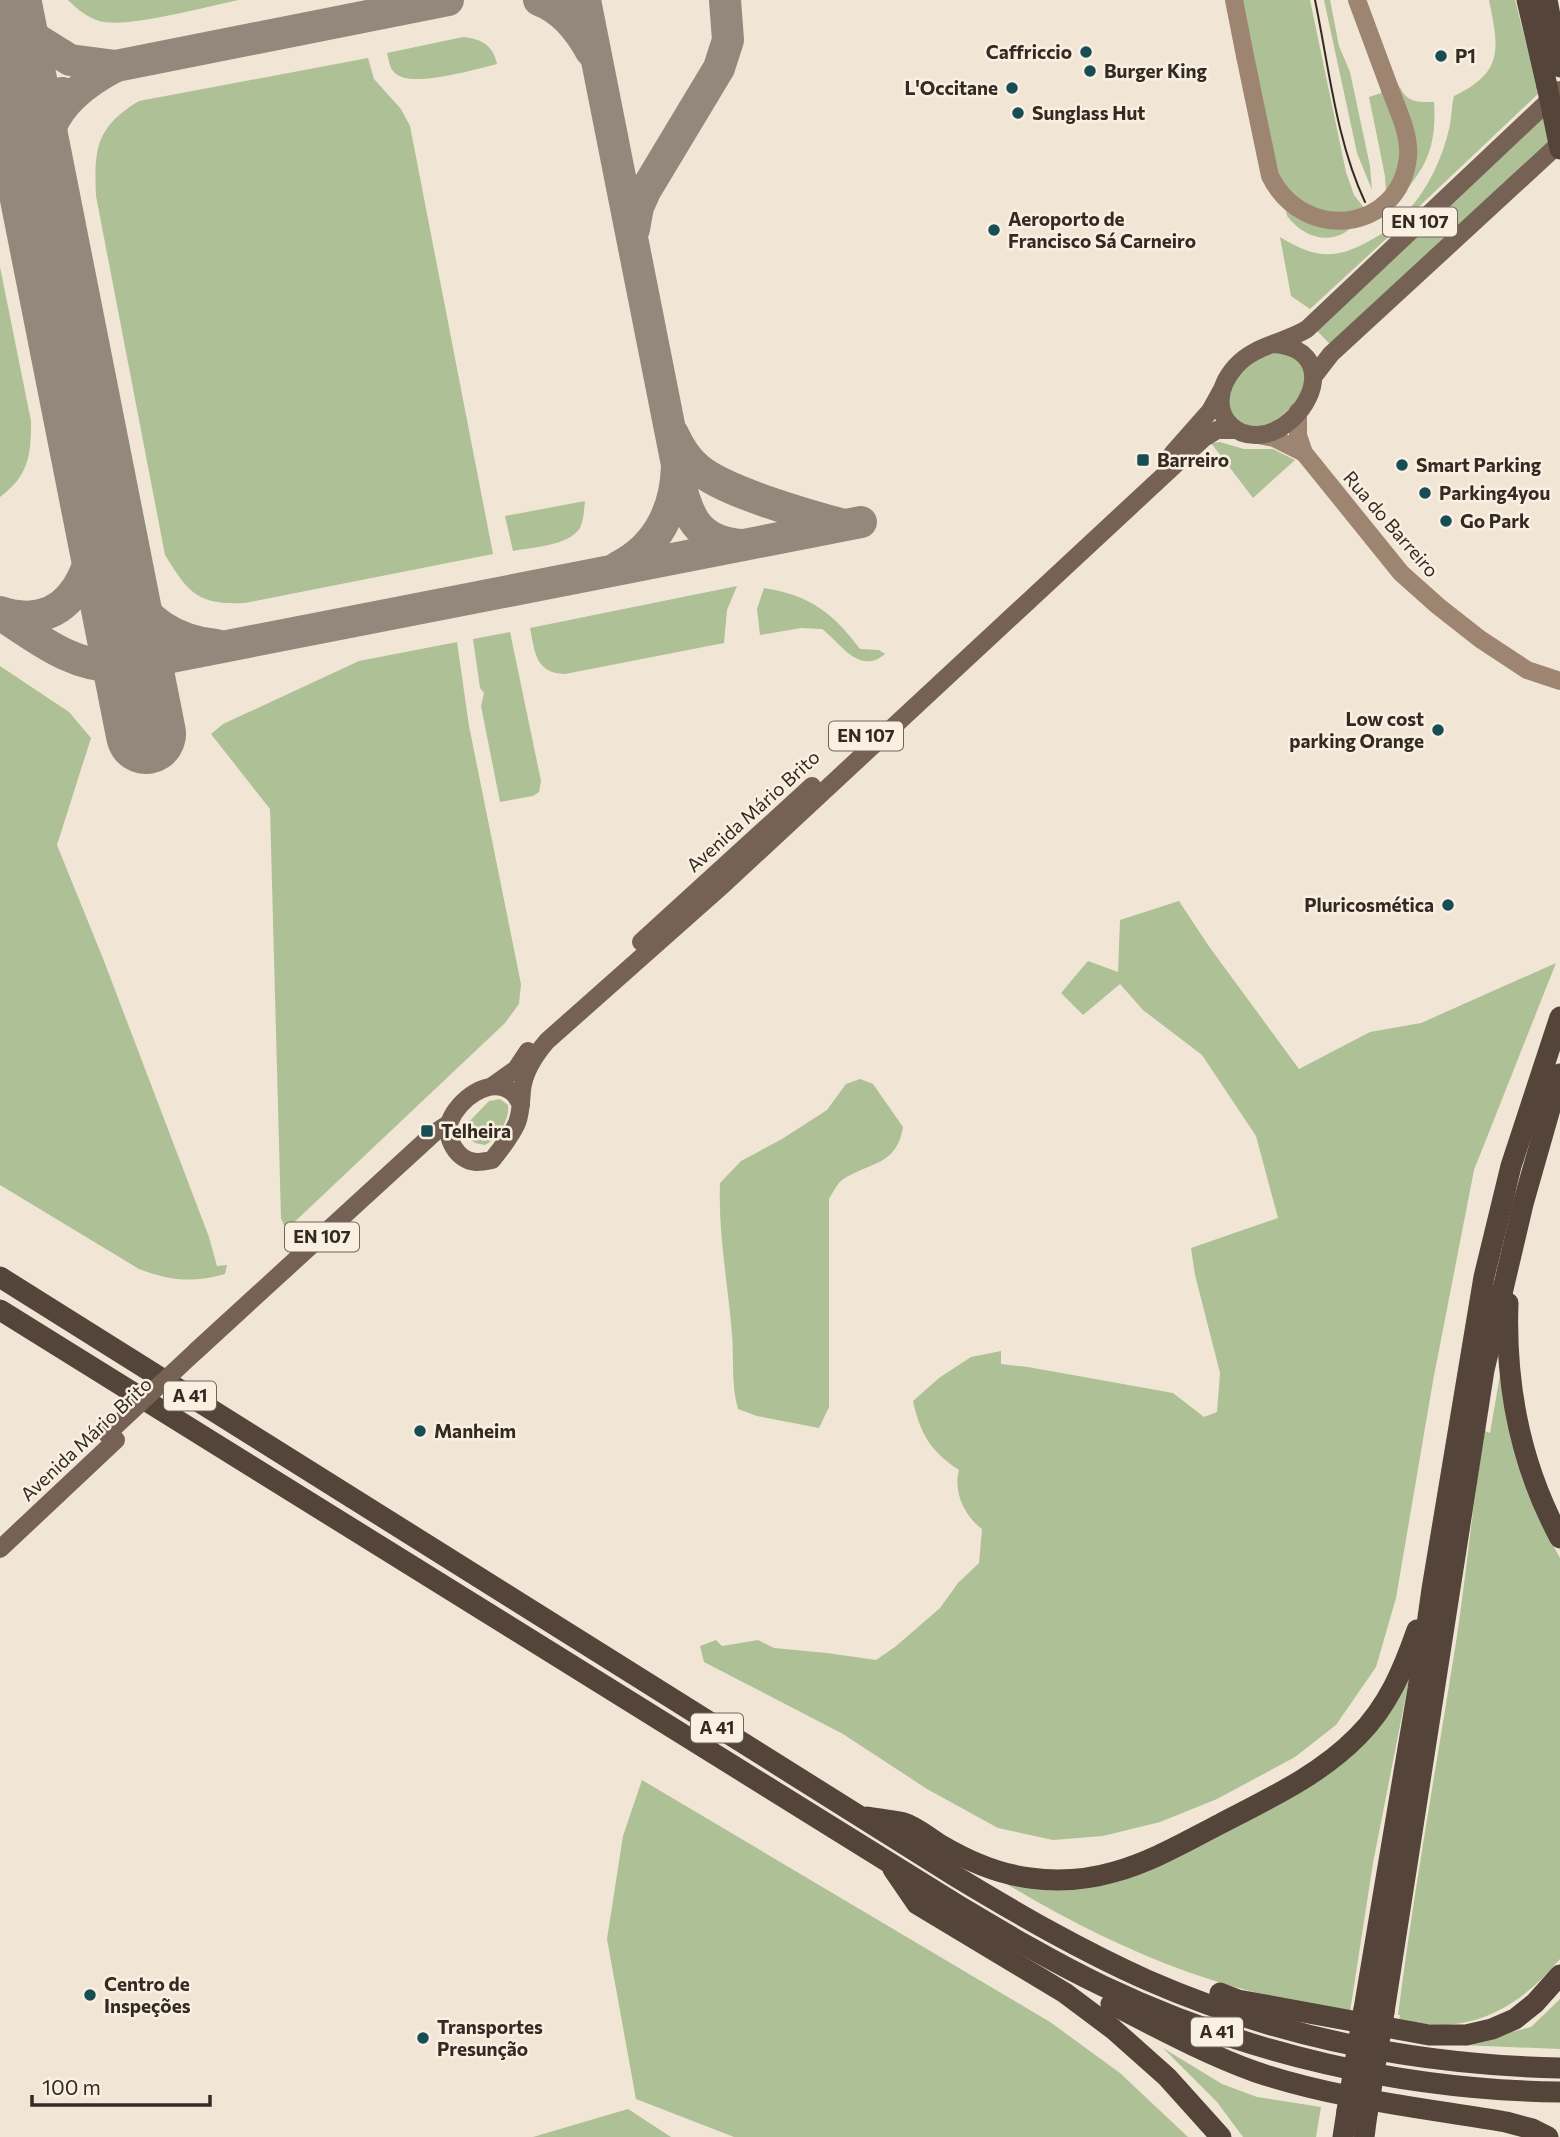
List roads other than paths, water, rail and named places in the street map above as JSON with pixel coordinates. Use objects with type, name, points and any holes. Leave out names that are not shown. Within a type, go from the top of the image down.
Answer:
[{"type":"highway","points":[[1527,0],[1553,88],[1560,149]]},
{"type":"highway","points":[[1548,0],[1560,67]]},
{"type":"highway","points":[[1374,2011],[1432,1589],[1479,1301],[1514,1155],[1560,1017]]},
{"type":"highway","points":[[1343,2137],[1357,2112],[1484,1370],[1523,1204],[1560,1074]]},
{"type":"highway","points":[[1513,1248],[1508,1325],[1514,1408],[1533,1480],[1560,1538]]},
{"type":"highway","name":"A 41","points":[[0,1277],[859,1816],[1062,1939],[1169,1989],[1243,2016],[1298,2032],[1427,2058],[1503,2066],[1560,2068]]},
{"type":"highway","name":"A 41","points":[[0,1310],[1013,1939],[1091,1980],[1170,2015],[1238,2040],[1318,2063],[1409,2081],[1508,2091],[1560,2092]]},
{"type":"highway","points":[[859,1816],[906,1824],[972,1861],[1006,1874],[1027,1878],[1052,1881],[1081,1879],[1137,1865],[1297,1782],[1320,1768],[1358,1737],[1376,1716],[1399,1679],[1432,1589]]},
{"type":"highway","points":[[887,1861],[917,1904],[1065,1993],[1132,2044],[1184,2094],[1221,2137]]},
{"type":"highway","points":[[907,1873],[924,1900],[1034,1966],[1151,2025],[1254,2071],[1343,2094],[1506,2122],[1548,2137]]},
{"type":"highway","points":[[1062,1939],[1139,1962],[1238,2000],[1429,2035],[1466,2035],[1492,2029],[1515,2019],[1535,2003],[1560,1975]]},
{"type":"highway","points":[[1357,2112],[1364,2137]]},
{"type":"main road","points":[[1234,0],[1270,176],[1287,202],[1302,212],[1327,221],[1356,219],[1380,207],[1396,189],[1406,167],[1408,143],[1357,0]]},
{"type":"main road","name":"EN 107","points":[[1221,391],[1236,366],[1248,356],[1294,337],[1307,328],[1553,88]]},
{"type":"main road","name":"EN 107","points":[[1258,435],[1283,425],[1298,411],[1312,388],[1314,376],[1331,354],[1560,143]]},
{"type":"main road","points":[[1274,344],[1289,345],[1301,351],[1311,365],[1314,376]]},
{"type":"main road","points":[[1221,391],[1223,418],[1244,435],[1258,435]]},
{"type":"main road","name":"Avenida Mário Brito","points":[[492,1086],[516,1069],[535,1041],[554,1022],[1177,449],[1210,411],[1221,391]]},
{"type":"main road","name":"Rua do Barreiro","points":[[1298,411],[1298,435],[1304,453],[1401,573],[1480,639],[1527,670],[1560,681]]},
{"type":"main road","name":"Avenida Mário Brito","points":[[522,1105],[522,1088],[526,1076],[535,1056],[547,1041],[724,884],[1204,438],[1217,430],[1236,430]]},
{"type":"main road","name":"Rua do Barreiro","points":[[1258,435],[1274,438],[1304,453]]},
{"type":"main road","points":[[492,1086],[503,1087],[513,1093],[522,1105],[516,1124],[492,1160],[475,1162],[465,1159],[450,1142],[449,1124],[465,1100],[477,1092],[492,1086]]},
{"type":"main road","name":"Avenida Mário Brito","points":[[0,1535],[111,1437],[434,1133],[449,1124]]},
{"type":"main road","name":"Avenida Mário Brito","points":[[199,1355],[428,1152],[445,1148],[456,1150]]},
{"type":"main road","name":"Avenida Mário Brito","points":[[0,1549],[111,1437]]},
{"type":"tram line","points":[[1315,0],[1340,129],[1365,202]]},
{"type":"place","name":"Caffriccio","points":[[1086,52]]},
{"type":"place","name":"P1","points":[[1441,56]]},
{"type":"place","name":"Burger King","points":[[1090,71]]},
{"type":"place","name":"L'Occitane","points":[[1012,88]]},
{"type":"place","name":"Sunglass Hut","points":[[1018,113]]},
{"type":"place","name":"Aeroporto de Francisco Sá Carneiro","points":[[994,230]]},
{"type":"place","name":"Barreiro","points":[[1143,460]]},
{"type":"place","name":"Smart Parking","points":[[1402,465]]},
{"type":"place","name":"Parking4you","points":[[1425,493]]},
{"type":"place","name":"Go Park","points":[[1446,521]]},
{"type":"place","name":"Low cost parking Orange","points":[[1438,730]]},
{"type":"place","name":"Pluricosmética","points":[[1448,905]]},
{"type":"place","name":"Telheira","points":[[427,1131]]},
{"type":"place","name":"Manheim","points":[[420,1431]]},
{"type":"place","name":"Centro de Inspeções","points":[[90,1995]]},
{"type":"place","name":"Transportes Presunção","points":[[423,2038]]}]
